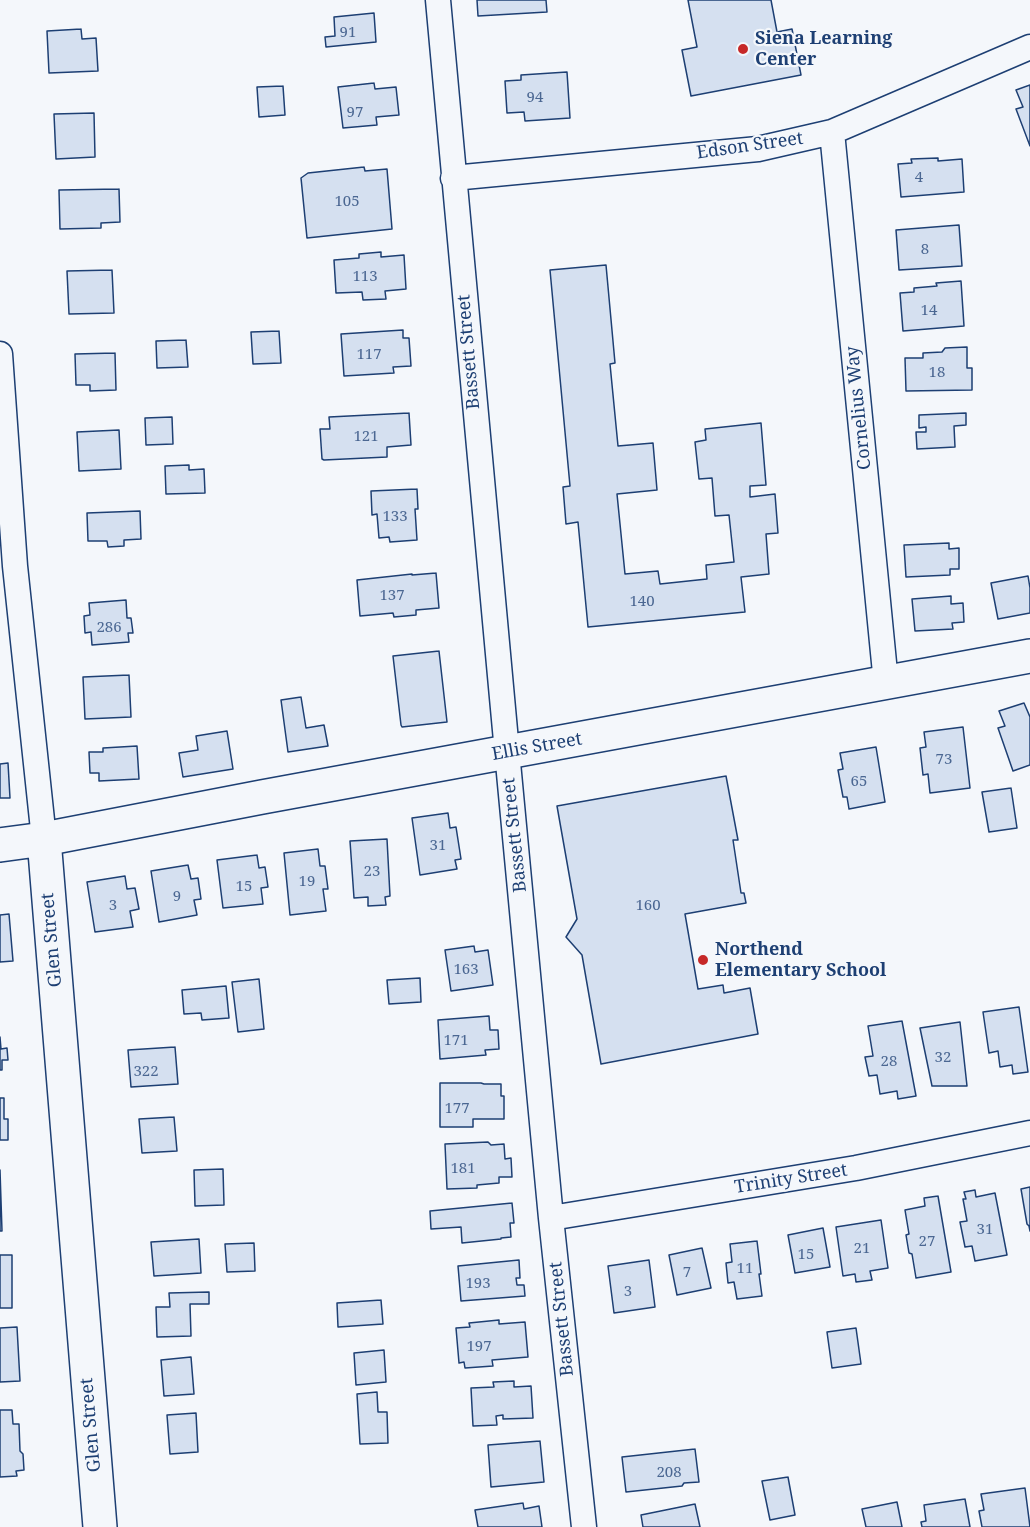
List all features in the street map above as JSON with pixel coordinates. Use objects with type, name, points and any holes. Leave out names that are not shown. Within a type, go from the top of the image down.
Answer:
[{"type":"street","name":"Bassett Street","points":[[438,0],[551,1218],[584,1527]]},
{"type":"street","name":"Edson Street","points":[[453,178],[758,149],[832,132],[1030,47]]},
{"type":"street","name":"Cornelius Way","points":[[832,132],[886,683]]},
{"type":"street","name":"Glen Street","points":[[0,354],[8,563],[44,839],[100,1527]]},
{"type":"street","name":"Ellis Street","points":[[0,845],[44,839],[1030,656]]},
{"type":"street","name":"Trinity Street","points":[[551,1218],[856,1168],[1030,1133]]},
{"type":"building","points":[[477,0],[546,0],[547,12],[478,16]]},
{"type":"building","name":"Siena Learning Center","points":[[688,0],[771,0],[777,32],[792,29],[801,75],[691,96],[682,50],[697,47]]},
{"type":"building","points":[[374,13],[376,42],[326,47],[325,37],[335,36],[334,17]]},
{"type":"building","points":[[81,29],[82,39],[96,38],[98,71],[49,73],[47,31]]},
{"type":"building","points":[[567,72],[570,118],[525,121],[524,112],[507,113],[505,81],[521,80],[521,75]]},
{"type":"building","points":[[374,83],[375,89],[396,87],[399,115],[376,117],[377,125],[343,128],[338,87]]},
{"type":"building","points":[[1030,85],[1030,146],[1016,109],[1023,107],[1016,90]]},
{"type":"building","points":[[283,86],[285,115],[259,117],[257,87]]},
{"type":"building","points":[[94,113],[95,157],[56,159],[54,114]]},
{"type":"building","points":[[938,158],[938,161],[962,159],[964,192],[901,197],[898,164],[912,163],[911,159]]},
{"type":"building","points":[[364,167],[365,171],[387,169],[392,229],[307,238],[301,178],[308,173]]},
{"type":"building","points":[[119,189],[120,222],[101,223],[101,228],[60,229],[59,190]]},
{"type":"building","points":[[959,225],[962,266],[899,270],[896,230]]},
{"type":"building","points":[[381,252],[381,257],[404,255],[406,289],[385,291],[386,299],[363,300],[362,292],[336,293],[334,260],[359,258],[359,254]]},
{"type":"building","points":[[606,265],[615,363],[610,364],[618,446],[653,443],[657,490],[617,494],[625,574],[658,571],[660,584],[707,579],[706,565],[734,562],[729,515],[715,516],[712,478],[699,479],[695,442],[706,440],[705,429],[761,423],[766,485],[750,486],[750,497],[775,494],[778,533],[766,534],[769,574],[741,577],[745,612],[588,627],[578,522],[566,524],[563,487],[570,486],[550,270]]},
{"type":"building","points":[[112,270],[114,313],[69,314],[67,271]]},
{"type":"building","points":[[961,281],[964,326],[903,331],[900,293],[914,292],[914,288],[937,286],[936,283]]},
{"type":"building","points":[[403,330],[403,338],[409,338],[411,366],[393,367],[394,373],[344,376],[341,334]]},
{"type":"building","points":[[279,331],[281,363],[253,364],[251,332]]},
{"type":"building","points":[[186,340],[188,367],[157,368],[156,341]]},
{"type":"building","points":[[967,347],[967,368],[972,368],[972,390],[906,391],[905,358],[923,358],[923,353],[942,352],[945,348]]},
{"type":"building","points":[[115,353],[116,390],[90,391],[90,385],[76,385],[75,354]]},
{"type":"building","points":[[409,413],[411,445],[387,447],[387,457],[322,459],[320,429],[330,429],[329,417]]},
{"type":"building","points":[[966,413],[966,425],[954,426],[955,447],[917,449],[916,432],[926,432],[926,427],[919,428],[919,415]]},
{"type":"building","points":[[172,417],[173,444],[146,445],[145,418]]},
{"type":"building","points":[[119,430],[121,469],[79,471],[77,432]]},
{"type":"building","points":[[189,465],[189,470],[204,469],[205,493],[166,494],[165,466]]},
{"type":"building","points":[[417,489],[418,509],[415,509],[417,540],[390,542],[389,537],[379,538],[377,514],[372,515],[371,491]]},
{"type":"building","points":[[140,511],[141,539],[124,540],[124,546],[108,547],[107,541],[88,541],[87,513]]},
{"type":"building","points":[[949,543],[949,549],[959,548],[959,569],[950,569],[950,575],[906,577],[904,545]]},
{"type":"building","points":[[436,573],[439,608],[416,610],[416,615],[394,617],[393,613],[360,616],[357,580]]},
{"type":"building","points":[[1028,576],[1030,613],[998,619],[991,583]]},
{"type":"building","points":[[951,596],[951,604],[963,603],[964,622],[952,623],[953,629],[915,631],[912,599]]},
{"type":"building","points":[[126,600],[127,618],[131,618],[133,633],[128,633],[129,642],[92,645],[91,632],[85,633],[84,616],[90,615],[89,603]]},
{"type":"building","points":[[439,651],[447,722],[402,727],[393,656]]},
{"type":"building","points":[[129,675],[131,717],[85,719],[83,677]]},
{"type":"building","points":[[301,697],[306,728],[324,725],[328,746],[288,752],[281,700]]},
{"type":"building","points":[[1024,703],[1030,717],[1030,765],[1013,771],[998,728],[1005,726],[999,711]]},
{"type":"building","points":[[963,727],[970,788],[930,793],[928,774],[923,775],[920,748],[926,747],[924,732]]},
{"type":"building","points":[[227,731],[233,769],[183,777],[179,753],[198,750],[196,736]]},
{"type":"building","points":[[137,746],[139,779],[99,781],[99,773],[90,773],[89,752],[103,752],[103,748]]},
{"type":"building","points":[[876,747],[885,802],[849,809],[847,797],[843,797],[838,770],[843,769],[840,753]]},
{"type":"building","points":[[8,763],[10,798],[0,798],[0,764]]},
{"type":"building","points":[[726,776],[738,840],[733,840],[741,893],[744,893],[746,903],[685,914],[698,989],[723,985],[724,993],[750,988],[758,1034],[601,1064],[582,955],[566,937],[577,919],[557,806]]},
{"type":"building","points":[[1011,788],[1017,828],[989,832],[982,792]]},
{"type":"building","points":[[448,813],[450,828],[456,827],[461,859],[455,860],[457,869],[420,875],[412,818]]},
{"type":"building","points":[[387,839],[390,896],[385,897],[386,905],[368,906],[368,897],[354,898],[350,841]]},
{"type":"building","points":[[318,849],[320,866],[325,866],[328,889],[323,889],[326,911],[290,915],[284,853]]},
{"type":"building","points":[[257,855],[259,868],[265,867],[268,887],[261,888],[263,904],[223,908],[217,860]]},
{"type":"building","points":[[188,865],[191,879],[198,878],[201,899],[194,900],[197,915],[159,922],[151,871]]},
{"type":"building","points":[[125,876],[127,889],[135,888],[139,909],[130,911],[133,927],[95,932],[87,882]]},
{"type":"building","points":[[9,914],[13,961],[0,962],[0,915]]},
{"type":"building","points":[[474,946],[475,952],[488,950],[493,985],[451,991],[445,950]]},
{"type":"building","points":[[420,978],[421,1002],[389,1004],[387,980]]},
{"type":"building","points":[[259,979],[264,1029],[238,1032],[232,982]]},
{"type":"building","points":[[226,986],[229,1018],[202,1020],[201,1013],[184,1014],[182,990]]},
{"type":"building","points":[[1019,1007],[1028,1072],[1013,1074],[1012,1065],[1000,1067],[998,1051],[989,1053],[983,1012]]},
{"type":"building","points":[[489,1016],[490,1030],[498,1030],[499,1049],[485,1050],[486,1055],[440,1059],[438,1020]]},
{"type":"building","points":[[902,1021],[916,1096],[898,1099],[897,1091],[880,1094],[877,1075],[869,1076],[865,1057],[873,1056],[868,1026]]},
{"type":"building","points":[[960,1022],[967,1086],[932,1086],[920,1028]]},
{"type":"building","points":[[0,1037],[1,1049],[7,1048],[8,1060],[2,1060],[2,1070],[0,1070]]},
{"type":"building","points":[[175,1047],[178,1084],[131,1087],[128,1050]]},
{"type":"building","points":[[440,1083],[501,1084],[501,1096],[504,1096],[504,1119],[473,1119],[473,1127],[440,1127]]},
{"type":"building","points":[[0,1098],[4,1098],[4,1119],[8,1119],[8,1140],[0,1140]]},
{"type":"building","points":[[174,1117],[177,1151],[142,1153],[139,1119]]},
{"type":"building","points":[[488,1142],[491,1145],[504,1144],[505,1159],[511,1158],[512,1177],[499,1177],[499,1183],[477,1185],[477,1188],[447,1189],[445,1144]]},
{"type":"building","points":[[223,1169],[224,1205],[195,1206],[194,1170]]},
{"type":"building","points":[[0,1170],[2,1231],[0,1231]]},
{"type":"building","points":[[1030,1187],[1030,1231],[1021,1189]]},
{"type":"building","points":[[975,1190],[976,1197],[995,1193],[1007,1255],[975,1261],[972,1246],[965,1247],[960,1222],[967,1221],[964,1192]]},
{"type":"building","points":[[938,1196],[951,1272],[916,1278],[906,1235],[909,1234],[905,1210],[925,1206],[924,1198]]},
{"type":"building","points":[[512,1203],[514,1223],[510,1223],[511,1237],[462,1243],[461,1227],[431,1229],[430,1211]]},
{"type":"building","points":[[881,1220],[888,1268],[870,1271],[872,1280],[856,1282],[855,1274],[843,1276],[836,1227]]},
{"type":"building","points":[[823,1228],[830,1267],[795,1273],[788,1235]]},
{"type":"building","points":[[199,1239],[201,1273],[154,1276],[151,1242]]},
{"type":"building","points":[[757,1241],[762,1296],[737,1299],[734,1282],[728,1283],[726,1263],[732,1262],[730,1244]]},
{"type":"building","points":[[254,1243],[255,1271],[227,1272],[225,1244]]},
{"type":"building","points":[[702,1248],[711,1288],[677,1295],[669,1255]]},
{"type":"building","points":[[0,1255],[12,1255],[12,1308],[0,1308]]},
{"type":"building","points":[[519,1260],[520,1278],[516,1278],[517,1285],[524,1285],[525,1296],[461,1301],[458,1266]]},
{"type":"building","points":[[649,1260],[655,1307],[614,1313],[608,1266]]},
{"type":"building","points":[[209,1292],[209,1304],[190,1304],[191,1336],[157,1337],[156,1307],[170,1307],[169,1293]]},
{"type":"building","points":[[381,1300],[383,1324],[338,1327],[337,1303]]},
{"type":"building","points":[[499,1320],[499,1324],[525,1322],[528,1357],[492,1360],[493,1366],[465,1368],[464,1362],[459,1363],[456,1328],[470,1327],[469,1323]]},
{"type":"building","points":[[17,1327],[20,1381],[0,1382],[0,1328]]},
{"type":"building","points":[[856,1328],[861,1364],[832,1368],[827,1332]]},
{"type":"building","points":[[384,1350],[386,1382],[356,1385],[354,1353]]},
{"type":"building","points":[[191,1357],[194,1394],[164,1396],[161,1360]]},
{"type":"building","points":[[514,1381],[514,1387],[531,1386],[533,1418],[503,1419],[503,1415],[496,1416],[497,1425],[473,1426],[471,1388],[494,1387],[493,1382]]},
{"type":"building","points":[[377,1392],[378,1412],[387,1412],[388,1443],[360,1444],[357,1394]]},
{"type":"building","points":[[0,1410],[12,1410],[13,1424],[19,1424],[20,1451],[23,1454],[24,1470],[16,1471],[17,1476],[0,1477]]},
{"type":"building","points":[[196,1413],[198,1452],[170,1454],[167,1415]]},
{"type":"building","points":[[540,1441],[544,1482],[491,1487],[488,1445]]},
{"type":"building","points":[[695,1449],[699,1482],[626,1492],[622,1457]]},
{"type":"building","points":[[788,1477],[795,1515],[770,1520],[762,1481]]},
{"type":"building","points":[[1025,1488],[1030,1527],[982,1527],[979,1511],[984,1510],[981,1494]]},
{"type":"building","points":[[965,1499],[970,1527],[922,1527],[921,1522],[926,1521],[924,1505]]},
{"type":"building","points":[[897,1502],[902,1527],[866,1527],[862,1509]]},
{"type":"building","points":[[523,1503],[524,1509],[539,1506],[542,1527],[478,1527],[475,1510]]},
{"type":"building","points":[[695,1504],[700,1527],[643,1527],[641,1515]]},
{"type":"place","name":"Siena Learning Center","points":[[743,49]]},
{"type":"place","name":"Northend Elementary School","points":[[703,960]]}]
